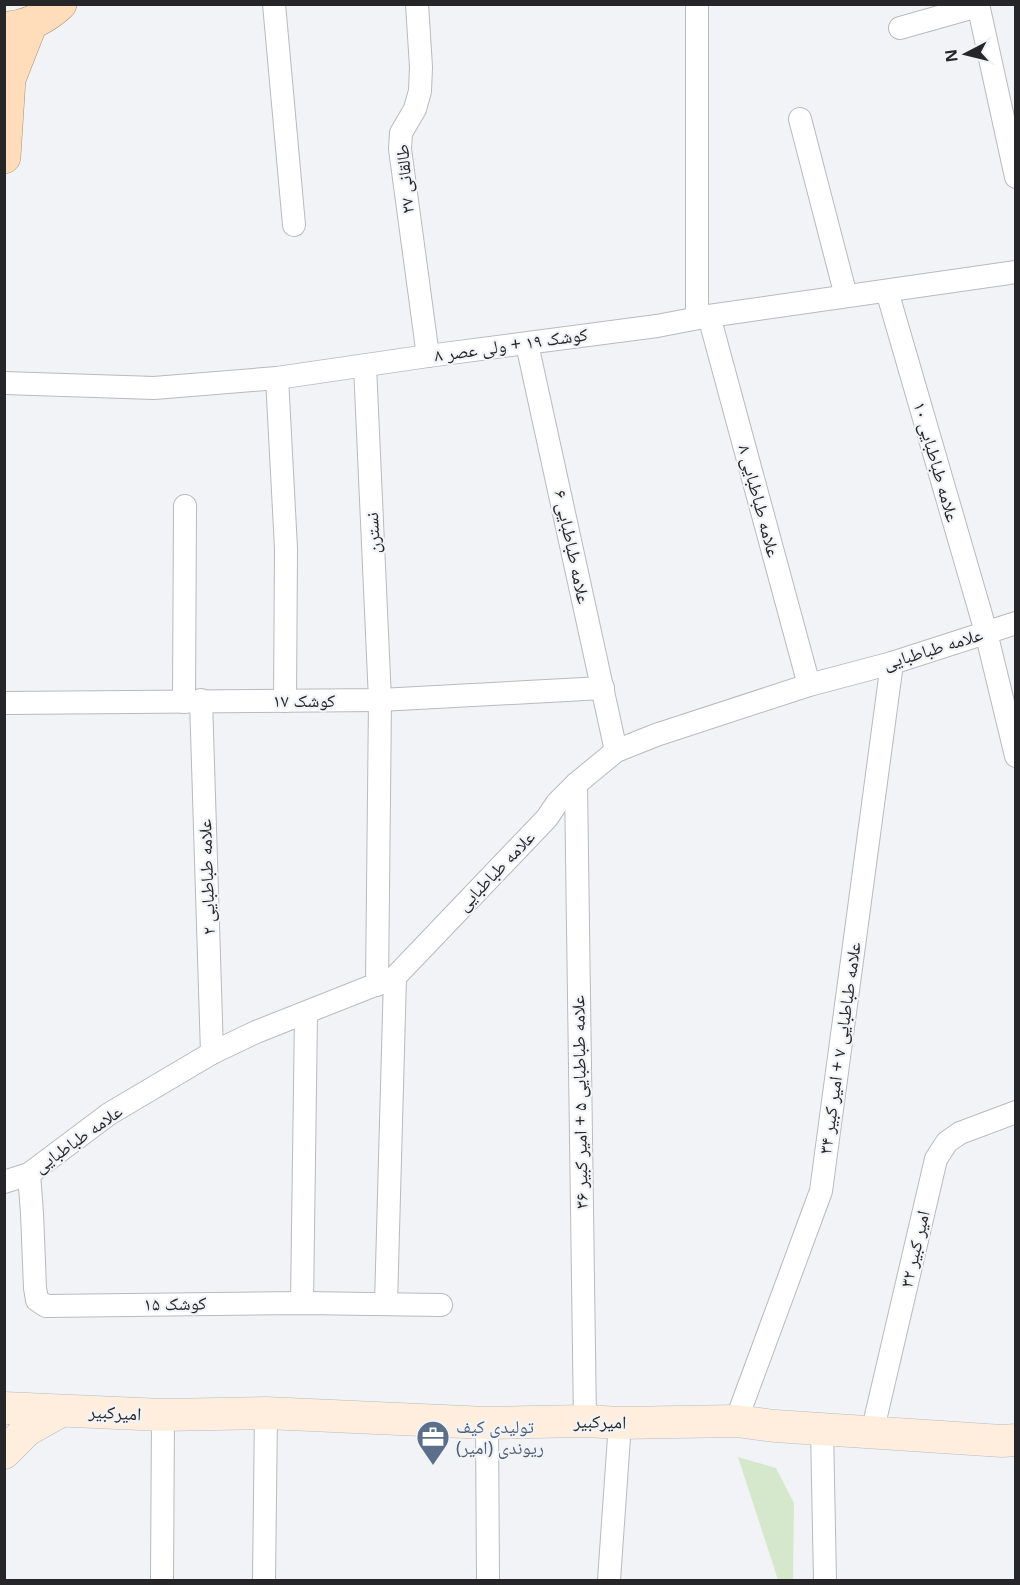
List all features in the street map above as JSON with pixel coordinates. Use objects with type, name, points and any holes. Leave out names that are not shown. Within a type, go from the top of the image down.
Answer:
[{"type":"main road","points":[[4,157],[9,79],[18,25],[51,13],[60,4]]},
{"type":"main road","name":"امیرکبیر","points":[[4,1408],[164,1415],[266,1413],[487,1423],[736,1421],[822,1429],[1016,1440]]},
{"type":"main road","points":[[4,1453],[27,1430],[61,1411]]},
{"type":"street","points":[[274,4],[294,225]]},
{"type":"street","name":"طالقانی ۲۷","points":[[417,4],[422,67],[420,91],[415,109],[402,134],[400,149],[428,356]]},
{"type":"street","name":"علامه طباطبایی ۸","points":[[697,4],[703,317],[809,685]]},
{"type":"street","points":[[900,28],[978,5],[1016,177]]},
{"type":"street","points":[[800,119],[846,296]]},
{"type":"street","name":"کوشک ۱۹ + ولی عصر ۸","points":[[4,383],[154,388],[277,378],[657,326],[703,317],[1016,272]]},
{"type":"street","name":"علامه طباطبایی ۱۰","points":[[887,291],[986,632],[1016,756]]},
{"type":"street","name":"علامه طباطبایی ۶","points":[[527,344],[616,751]]},
{"type":"street","name":"نسترن","points":[[365,366],[380,700],[386,981],[386,1304]]},
{"type":"street","points":[[277,378],[286,548],[285,701]]},
{"type":"street","name":"علامه طباطبایی ۲","points":[[185,506],[212,1053]]},
{"type":"street","name":"علامه طباطبایی","points":[[4,1182],[29,1174],[109,1114],[212,1053],[256,1032],[386,981],[547,818],[557,803],[576,784],[616,751],[656,735],[809,685],[892,663],[1016,623]]},
{"type":"street","name":"علامه طباطبایی ۷ + امیر کبیر ۳۴","points":[[736,1421],[821,1191],[892,663]]},
{"type":"street","name":"کوشک ۱۷","points":[[4,703],[380,700],[603,688]]},
{"type":"street","name":"علامه طباطبایی ۵ + امیر کبیر ۳۶","points":[[576,784],[585,1421]]},
{"type":"street","points":[[302,1303],[306,1014]]},
{"type":"street","name":"امیر کبیر ۳۲","points":[[872,1432],[936,1159],[948,1142],[960,1133],[1016,1112]]},
{"type":"street","name":"کوشک ۱۵","points":[[29,1174],[35,1288],[37,1300],[46,1306],[302,1303],[441,1305]]},
{"type":"street","points":[[264,1581],[266,1413]]},
{"type":"street","points":[[162,1581],[164,1415]]},
{"type":"street","points":[[487,1423],[488,1581]]},
{"type":"street","points":[[609,1581],[620,1423]]},
{"type":"street","points":[[822,1429],[825,1581]]},
{"type":"green space","points":[[738,1457],[776,1468],[794,1503],[793,1580],[778,1580]]},
{"type":"place","name":"تولیدی کیف ریوندی (امیر)","points":[[433,1466]]}]
